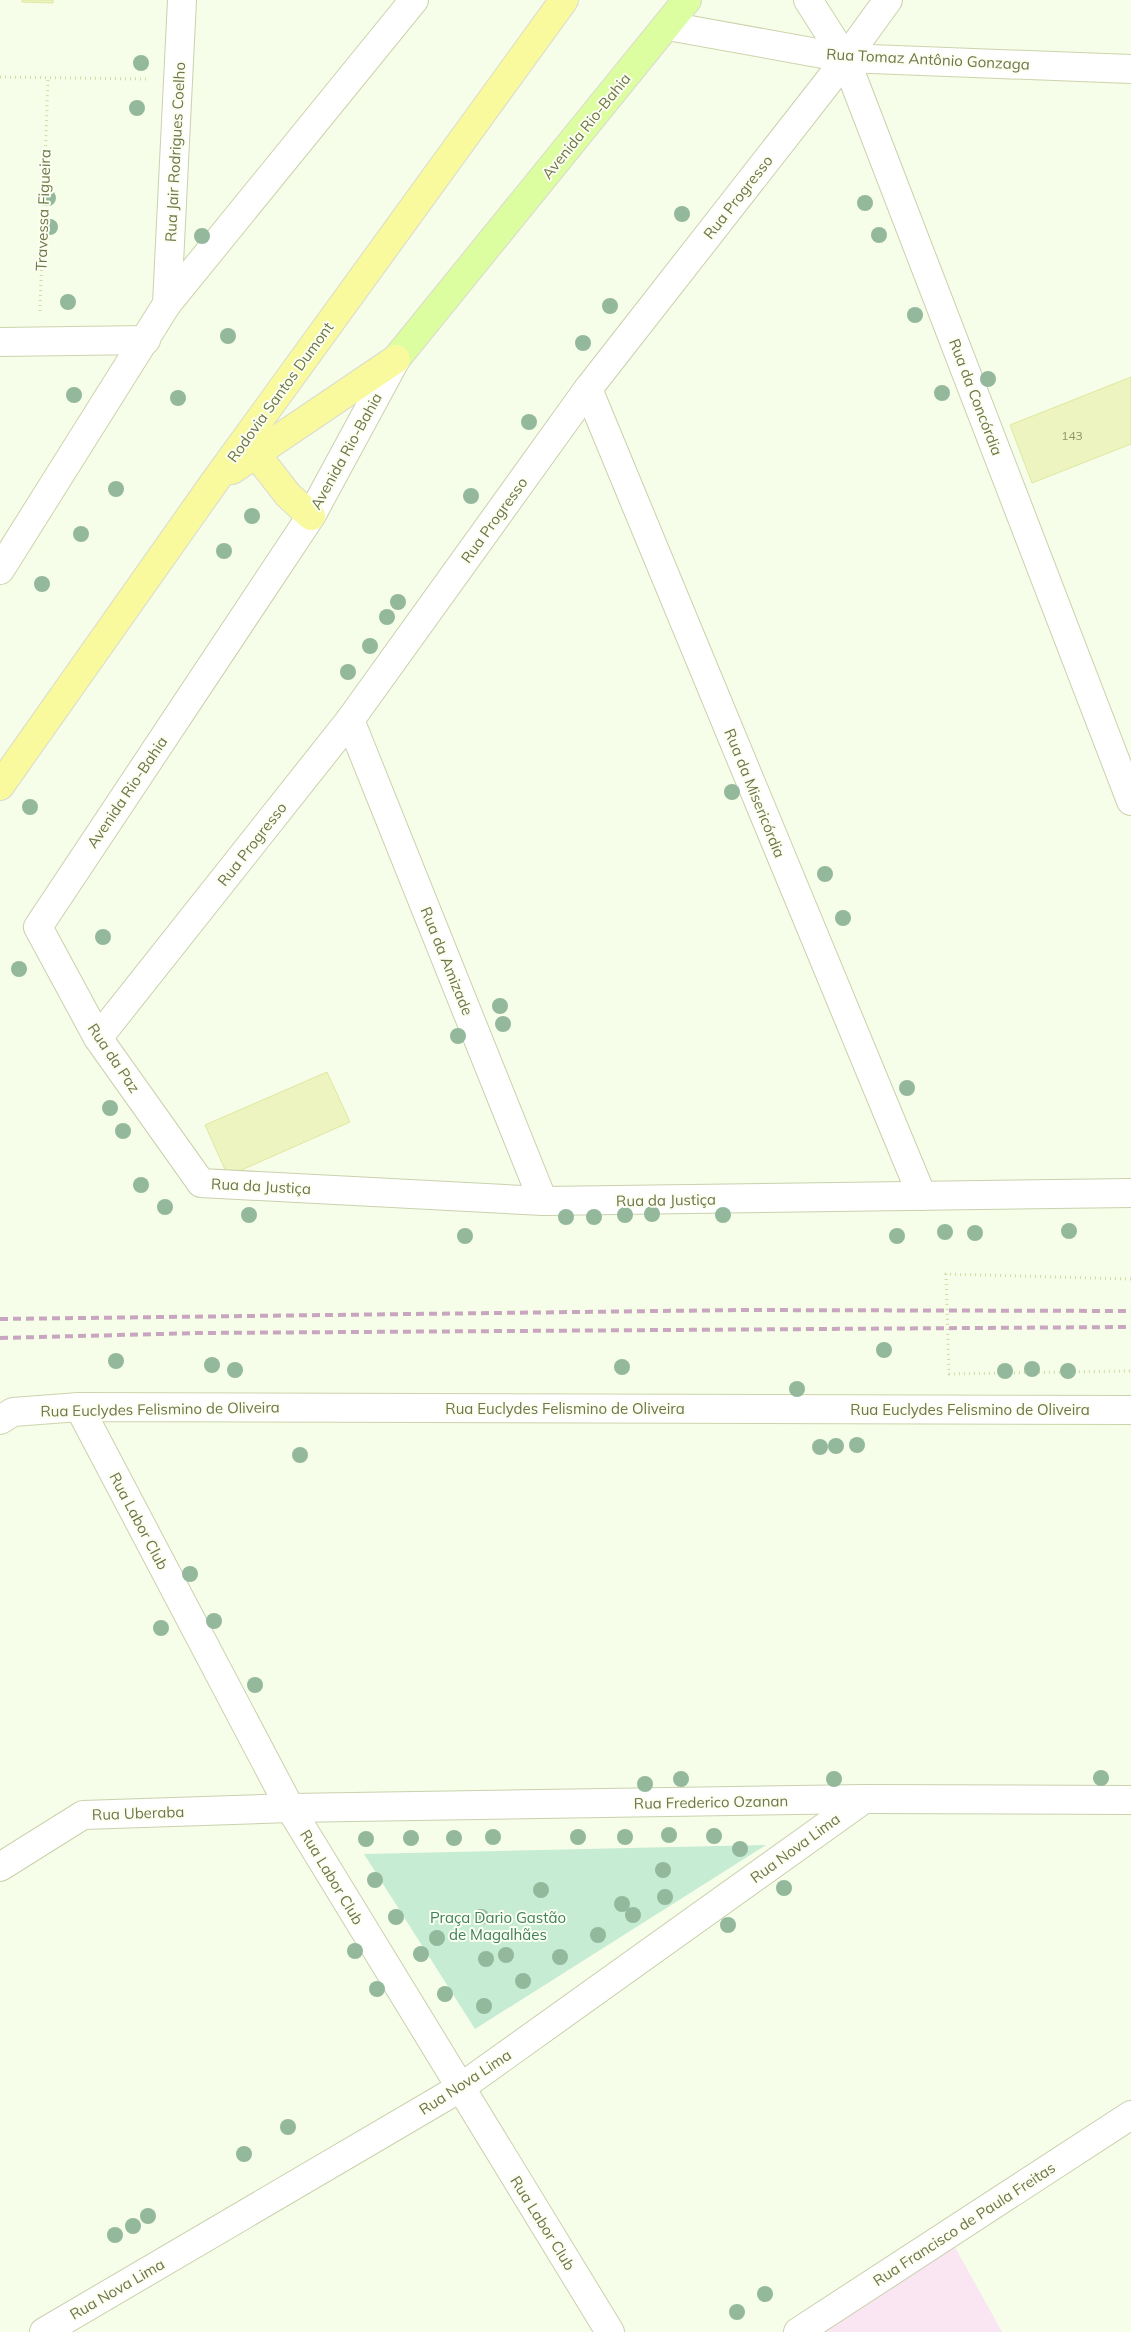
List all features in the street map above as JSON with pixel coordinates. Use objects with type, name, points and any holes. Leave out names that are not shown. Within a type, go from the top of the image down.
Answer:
[{"type":"highway","name":"Rodovia Santos Dumont","points":[[0,786],[212,484],[564,0]]},
{"type":"highway","points":[[212,484],[396,359]]},
{"type":"highway","points":[[256,454],[288,495],[310,516]]},
{"type":"main road","name":"Avenida Rio-Bahia","points":[[396,359],[668,26],[687,0]]},
{"type":"street","name":"Rua Jair Rodrigues Coelho","points":[[168,304],[182,0]]},
{"type":"street","points":[[0,570],[168,304],[414,0]]},
{"type":"street","name":"Rua da Concórdia","points":[[808,0],[845,58],[1131,801]]},
{"type":"street","name":"Rua Progresso","points":[[98,1038],[350,720],[588,389],[888,0]]},
{"type":"street","name":"Rua Tomaz Antônio Gonzaga","points":[[668,26],[845,58],[1131,69]]},
{"type":"street","points":[[0,342],[146,340]]},
{"type":"street","name":"Avenida Rio-Bahia","points":[[38,927],[310,516],[396,359]]},
{"type":"street","name":"Rua da Misericórdia","points":[[588,389],[922,1196]]},
{"type":"street","name":"Rua da Amizade","points":[[350,720],[543,1201]]},
{"type":"street","name":"Rua da Paz","points":[[38,927],[98,1038],[200,1183]]},
{"type":"street","name":"Rua da Justiça","points":[[200,1183],[543,1201],[1131,1193]]},
{"type":"street","name":"Rua Euclydes Felismino de Oliveira","points":[[4,1415],[79,1407],[1131,1410]]},
{"type":"street","name":"Rua Labor Club","points":[[79,1407],[290,1808],[610,2332]]},
{"type":"street","name":"Rua Frederico Ozanan","points":[[290,1808],[864,1799],[1131,1800]]},
{"type":"street","name":"Rua Nova Lima","points":[[44,2332],[460,2088],[864,1799]]},
{"type":"street","name":"Rua Uberaba","points":[[0,1867],[83,1815],[290,1808]]},
{"type":"street","name":"Rua Francisco de Paula Freitas","points":[[798,2332],[1131,2115]]},
{"type":"path","points":[[0,77],[179,80]]},
{"type":"path","name":"Travessa Figueira","points":[[39,342],[48,78]]},
{"type":"path","points":[[1131,1279],[946,1274],[949,1374],[1131,1371]]},
{"type":"shaded area","points":[[947,2233],[1002,2332],[801,2332]]},
{"type":"green space","name":"Praça Dario Gastão de Magalhães","points":[[766,1845],[475,2029],[364,1854]]},
{"type":"building","points":[[22,0],[53,0],[53,3],[22,2]]},
{"type":"building","points":[[1131,377],[1131,444],[1032,483],[1010,425]]},
{"type":"building","points":[[327,1072],[350,1122],[228,1176],[205,1125]]},
{"type":"railway","points":[[0,1319],[742,1310],[1131,1311]]},
{"type":"railway","points":[[0,1338],[199,1333],[1131,1327]]}]
